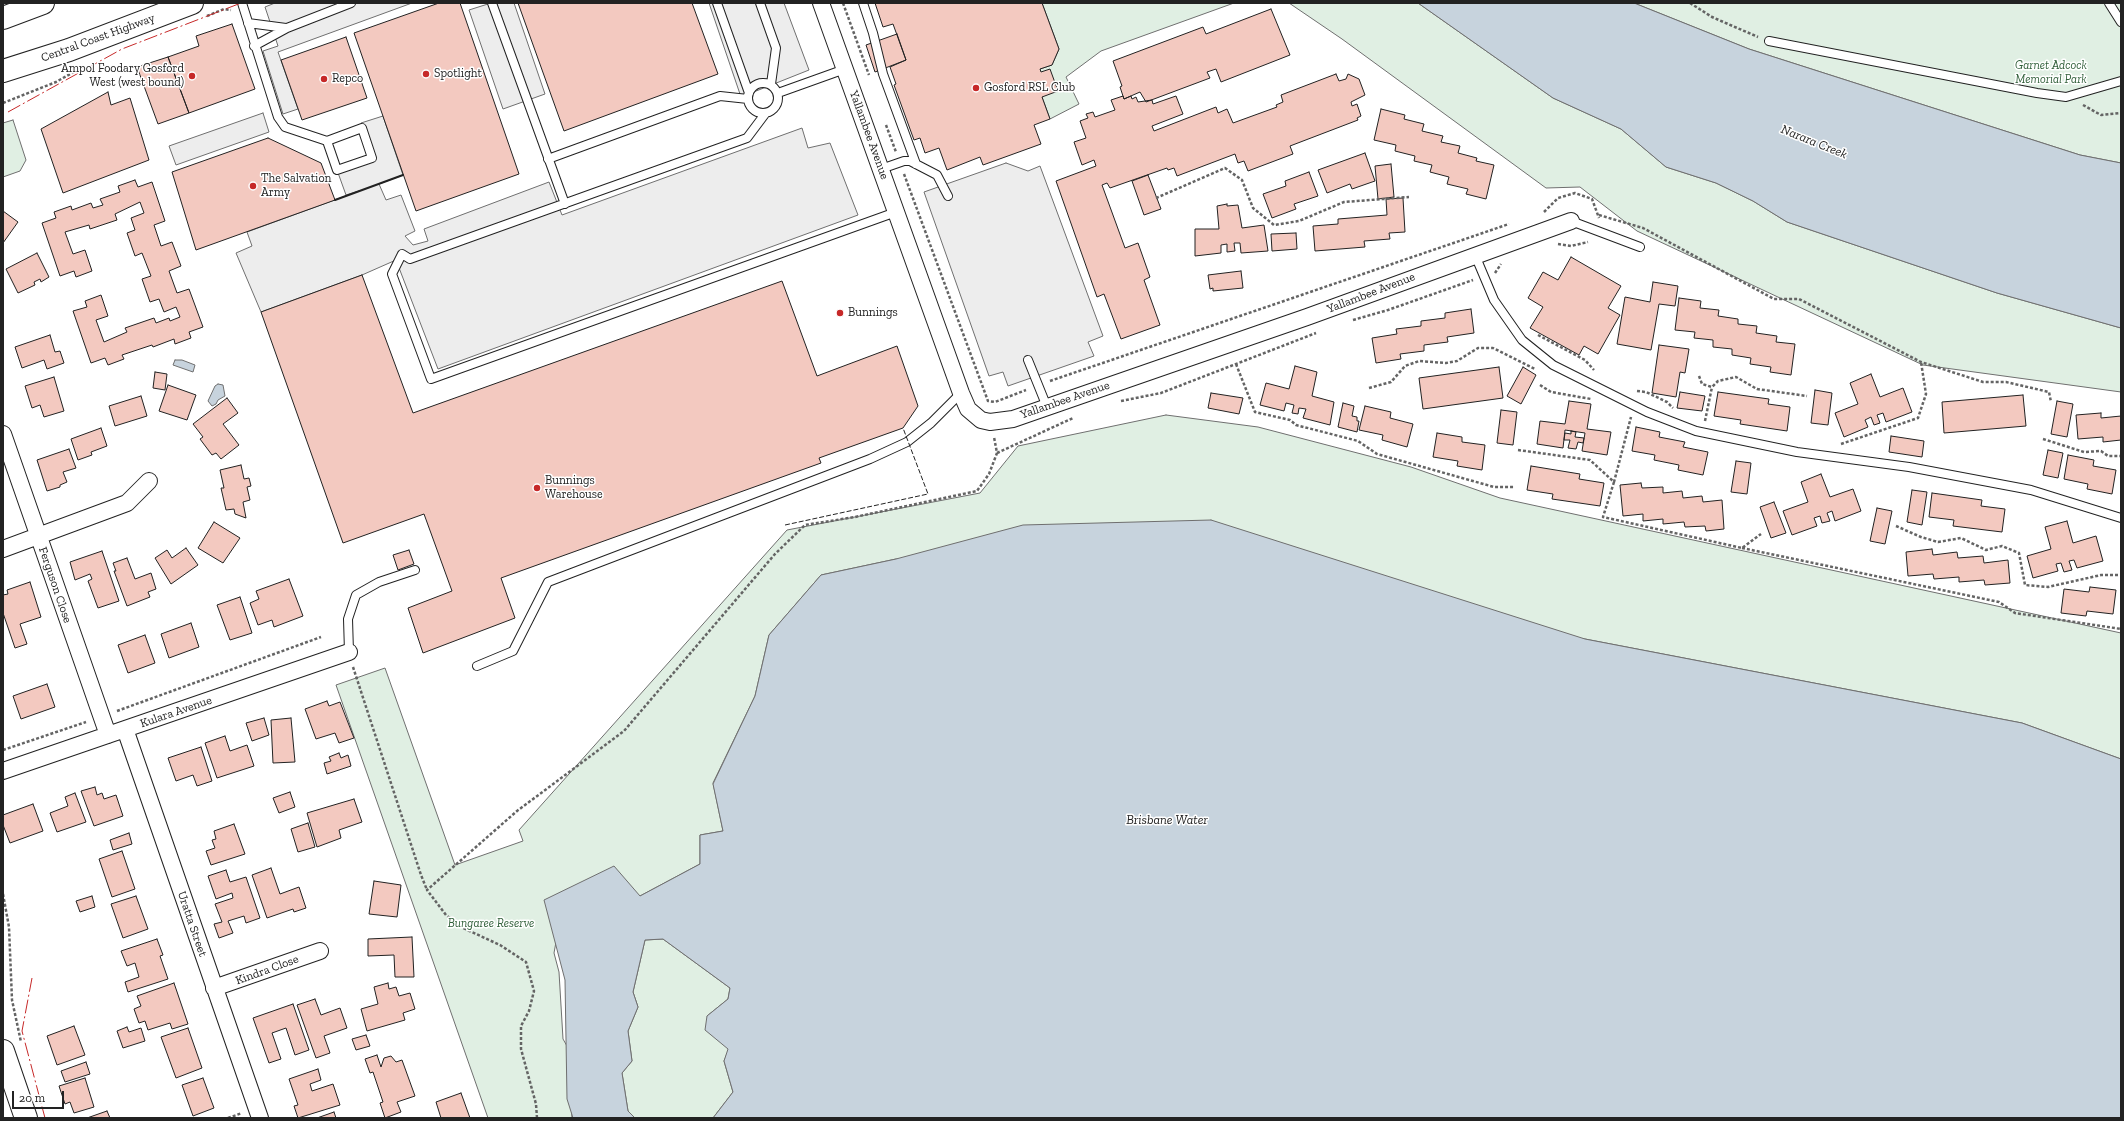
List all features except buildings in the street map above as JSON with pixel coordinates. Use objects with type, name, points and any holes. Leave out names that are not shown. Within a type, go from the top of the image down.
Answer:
[{"type":"main road","points":[[3,18],[43,3]]},
{"type":"main road","name":"Central Coast Highway","points":[[3,72],[34,62],[192,3]]},
{"type":"main road","points":[[3,79],[34,62]]},
{"type":"main road","points":[[12,1049],[26,1118]]},
{"type":"street","name":"Yallambee Avenue","points":[[821,3],[960,393],[968,408],[981,420],[990,422],[1013,419],[1307,317],[1571,221]]},
{"type":"street","name":"Ferguson Close","points":[[3,434],[108,735]]},
{"type":"street","points":[[3,548],[127,503],[149,481]]},
{"type":"street","name":"Kulara Avenue","points":[[3,771],[348,652]]},
{"type":"street","name":"Uratta Street","points":[[126,729],[260,1118]]},
{"type":"street","name":"Kindra Close","points":[[214,988],[320,951]]},
{"type":"lane","points":[[242,3],[254,46],[278,116],[285,127],[327,141],[362,128],[372,158],[337,170],[327,141]]},
{"type":"lane","points":[[254,46],[287,28],[351,3]]},
{"type":"lane","points":[[492,3],[565,204]]},
{"type":"lane","points":[[717,3],[751,108],[765,114]]},
{"type":"lane","points":[[760,3],[776,48],[770,84]]},
{"type":"lane","points":[[863,3],[873,33],[883,74],[916,164]]},
{"type":"lane","points":[[2109,3],[2121,22]]},
{"type":"lane","points":[[248,23],[267,27],[287,28]]},
{"type":"lane","points":[[1769,42],[2036,93],[2066,97],[2121,81]]},
{"type":"lane","points":[[778,92],[845,69]]},
{"type":"lane","points":[[748,96],[755,85],[765,82],[770,84],[778,92]]},
{"type":"lane","points":[[778,92],[776,106],[773,110],[765,114],[747,138],[410,259],[402,254],[392,274],[431,379],[896,212]]},
{"type":"lane","points":[[548,159],[720,96],[748,96]]},
{"type":"lane","points":[[881,169],[904,161],[916,164],[937,175],[948,196]]},
{"type":"lane","points":[[1571,221],[1640,248]]},
{"type":"lane","points":[[1475,255],[1494,300],[1522,340],[1553,366],[1647,412],[1703,432],[1798,452],[1909,467],[2031,490],[2121,518]]},
{"type":"lane","points":[[1028,360],[1047,407]]},
{"type":"lane","points":[[477,666],[513,651],[548,582],[870,459],[907,442],[931,424],[960,393]]},
{"type":"lane","points":[[348,652],[348,619],[356,595],[379,582],[415,570]]},
{"type":"path","points":[[1690,3],[1712,17],[1769,42]]},
{"type":"path","points":[[2066,97],[2101,115],[2121,113]]},
{"type":"path","points":[[1156,198],[1225,168],[1242,180],[1253,208],[1274,225],[1299,221],[1344,202],[1409,198]]},
{"type":"path","points":[[904,174],[988,401],[995,402],[1426,253]]},
{"type":"path","points":[[1599,215],[1643,228],[1774,299],[1800,299],[1921,362],[1984,382],[2006,382],[2049,392],[2051,402]]},
{"type":"path","points":[[1345,322],[1388,310],[1484,276]]},
{"type":"path","points":[[1117,401],[1161,393],[1324,330]]},
{"type":"path","points":[[1531,331],[1586,360],[1598,376]]},
{"type":"path","points":[[1370,388],[1391,382],[1405,366],[1412,363],[1419,361],[1446,364],[1457,361],[1478,348],[1493,348],[1541,372]]},
{"type":"path","points":[[1834,447],[1918,418],[1926,394],[1921,362]]},
{"type":"path","points":[[1236,364],[1255,412],[1290,420],[1296,425],[1358,441],[1377,454],[1494,487],[1514,487]]},
{"type":"path","points":[[1699,376],[1702,384],[1712,386]]},
{"type":"path","points":[[1703,432],[1712,386],[1718,381],[1736,377],[1757,389],[1807,396]]},
{"type":"path","points":[[1634,391],[1646,392],[1667,402],[1676,411]]},
{"type":"path","points":[[997,453],[1076,416]]},
{"type":"path","points":[[1631,416],[1614,482],[1603,517],[1999,602],[2015,613],[2121,629]]},
{"type":"path","points":[[1698,419],[1713,424]]},
{"type":"path","points":[[427,890],[517,811],[624,731],[775,554],[805,525],[855,517],[977,491],[989,474],[997,453],[990,422]]},
{"type":"path","points":[[2043,439],[2084,452],[2101,451],[2108,456],[2121,456]]},
{"type":"path","points":[[1518,450],[1590,460],[1614,482]]},
{"type":"path","points":[[1896,526],[1920,537],[1938,542],[1961,538],[1986,550],[2002,546],[2019,553],[2025,585],[2048,587],[2101,574],[2121,575]]},
{"type":"path","points":[[1742,548],[1761,534]]},
{"type":"path","points":[[3,750],[101,717],[321,637]]},
{"type":"path","points":[[348,652],[427,890],[446,915],[463,928],[500,945],[526,962],[534,991],[529,1011],[521,1026],[521,1049],[536,1104],[537,1118]]},
{"type":"path","points":[[3,894],[9,927],[12,1000],[12,1049]]},
{"type":"green space","points":[[1042,3],[1234,3],[1101,51],[1066,77],[1079,104],[1050,119],[1042,97],[1040,69],[1052,65],[1059,49]]},
{"type":"green space","points":[[1289,3],[1418,3],[1553,98],[1621,129],[1666,167],[1716,183],[1753,201],[1787,222],[1997,293],[2121,328],[2121,392],[1923,365],[1637,231],[1580,187],[1546,188],[1342,39]]},
{"type":"green space","name":"Garnet Adcock Memorial Park","points":[[1634,3],[2121,3],[2121,163],[2080,155],[1749,49]]},
{"type":"green space","points":[[13,120],[26,160],[20,171],[3,177],[3,123]]},
{"type":"green space","name":"Bungaree Reserve","points":[[1166,415],[1258,427],[1411,467],[1500,498],[2121,633],[2121,759],[2022,723],[1585,639],[896,559],[821,575],[769,635],[755,696],[713,783],[723,831],[700,835],[700,864],[640,896],[558,931],[554,953],[559,972],[563,1039],[567,1046],[572,1118],[488,1118],[336,685],[385,668],[455,865],[523,841],[519,830],[787,530],[980,493],[1018,446]]},
{"type":"green space","points":[[663,939],[730,988],[728,999],[707,1016],[729,1049],[724,1061],[733,1092],[713,1118],[635,1118],[628,1111],[622,1073],[632,1061],[628,1031],[638,1007],[633,992],[645,940]]},
{"type":"shaded area","points":[[275,3],[412,3],[278,52],[298,109],[283,114],[263,51],[278,46],[265,7]]},
{"type":"shaded area","points":[[491,3],[514,3],[545,94],[503,109],[469,10]]},
{"type":"shaded area","points":[[709,3],[784,3],[809,70],[741,97]]},
{"type":"shaded area","points":[[263,113],[269,132],[176,165],[169,146]]},
{"type":"shaded area","points":[[383,116],[403,175],[379,184],[386,200],[401,195],[415,231],[405,236],[413,245],[428,241],[424,229],[549,182],[562,215],[802,128],[808,148],[830,143],[858,215],[438,369],[396,260],[362,275],[261,312],[236,253],[252,246],[247,232],[359,191],[346,195],[337,170],[372,158],[361,123]]},
{"type":"shaded area","points":[[1006,163],[1028,171],[1040,166],[1103,336],[1088,342],[1094,356],[1008,386],[1003,372],[989,376],[924,192]]},
{"type":"water","name":"Narara Creek","points":[[1418,3],[1634,3],[1749,49],[2080,155],[2121,163],[2121,328],[1997,293],[1787,222],[1753,201],[1716,183],[1666,167],[1621,129],[1553,98]]},
{"type":"water","points":[[175,360],[182,360],[195,365],[193,372],[173,365]]},
{"type":"water","points":[[218,384],[223,385],[225,396],[212,406],[208,401],[215,386]]},
{"type":"water","name":"Brisbane Water","points":[[1211,520],[1585,639],[2022,723],[2121,759],[2121,1118],[713,1118],[733,1092],[724,1061],[728,1049],[705,1030],[707,1016],[728,999],[730,988],[663,939],[645,940],[633,992],[638,1007],[628,1031],[632,1061],[622,1073],[628,1111],[635,1118],[573,1118],[567,1099],[565,980],[544,900],[614,866],[640,896],[700,864],[700,835],[723,831],[713,784],[755,696],[769,635],[821,575],[896,559],[1023,525]]},
{"type":"fence","points":[[785,525],[928,494],[903,428]]},
{"type":"wall","points":[[335,200],[403,175]]},
{"type":"power","points":[[8,112],[122,49],[241,3]]},
{"type":"power","points":[[32,978],[22,1031],[45,1118]]},
{"type":"place","name":"Spotlight","points":[[426,74]]},
{"type":"place","name":"Ampol Foodary Gosford West (west bound)","points":[[192,76]]},
{"type":"place","name":"Repco","points":[[324,79]]},
{"type":"place","name":"Gosford RSL Club","points":[[976,88]]},
{"type":"place","name":"The Salvation Army","points":[[253,186]]},
{"type":"place","name":"Bunnings","points":[[840,313]]},
{"type":"place","name":"Bunnings Warehouse","points":[[537,488]]}]
